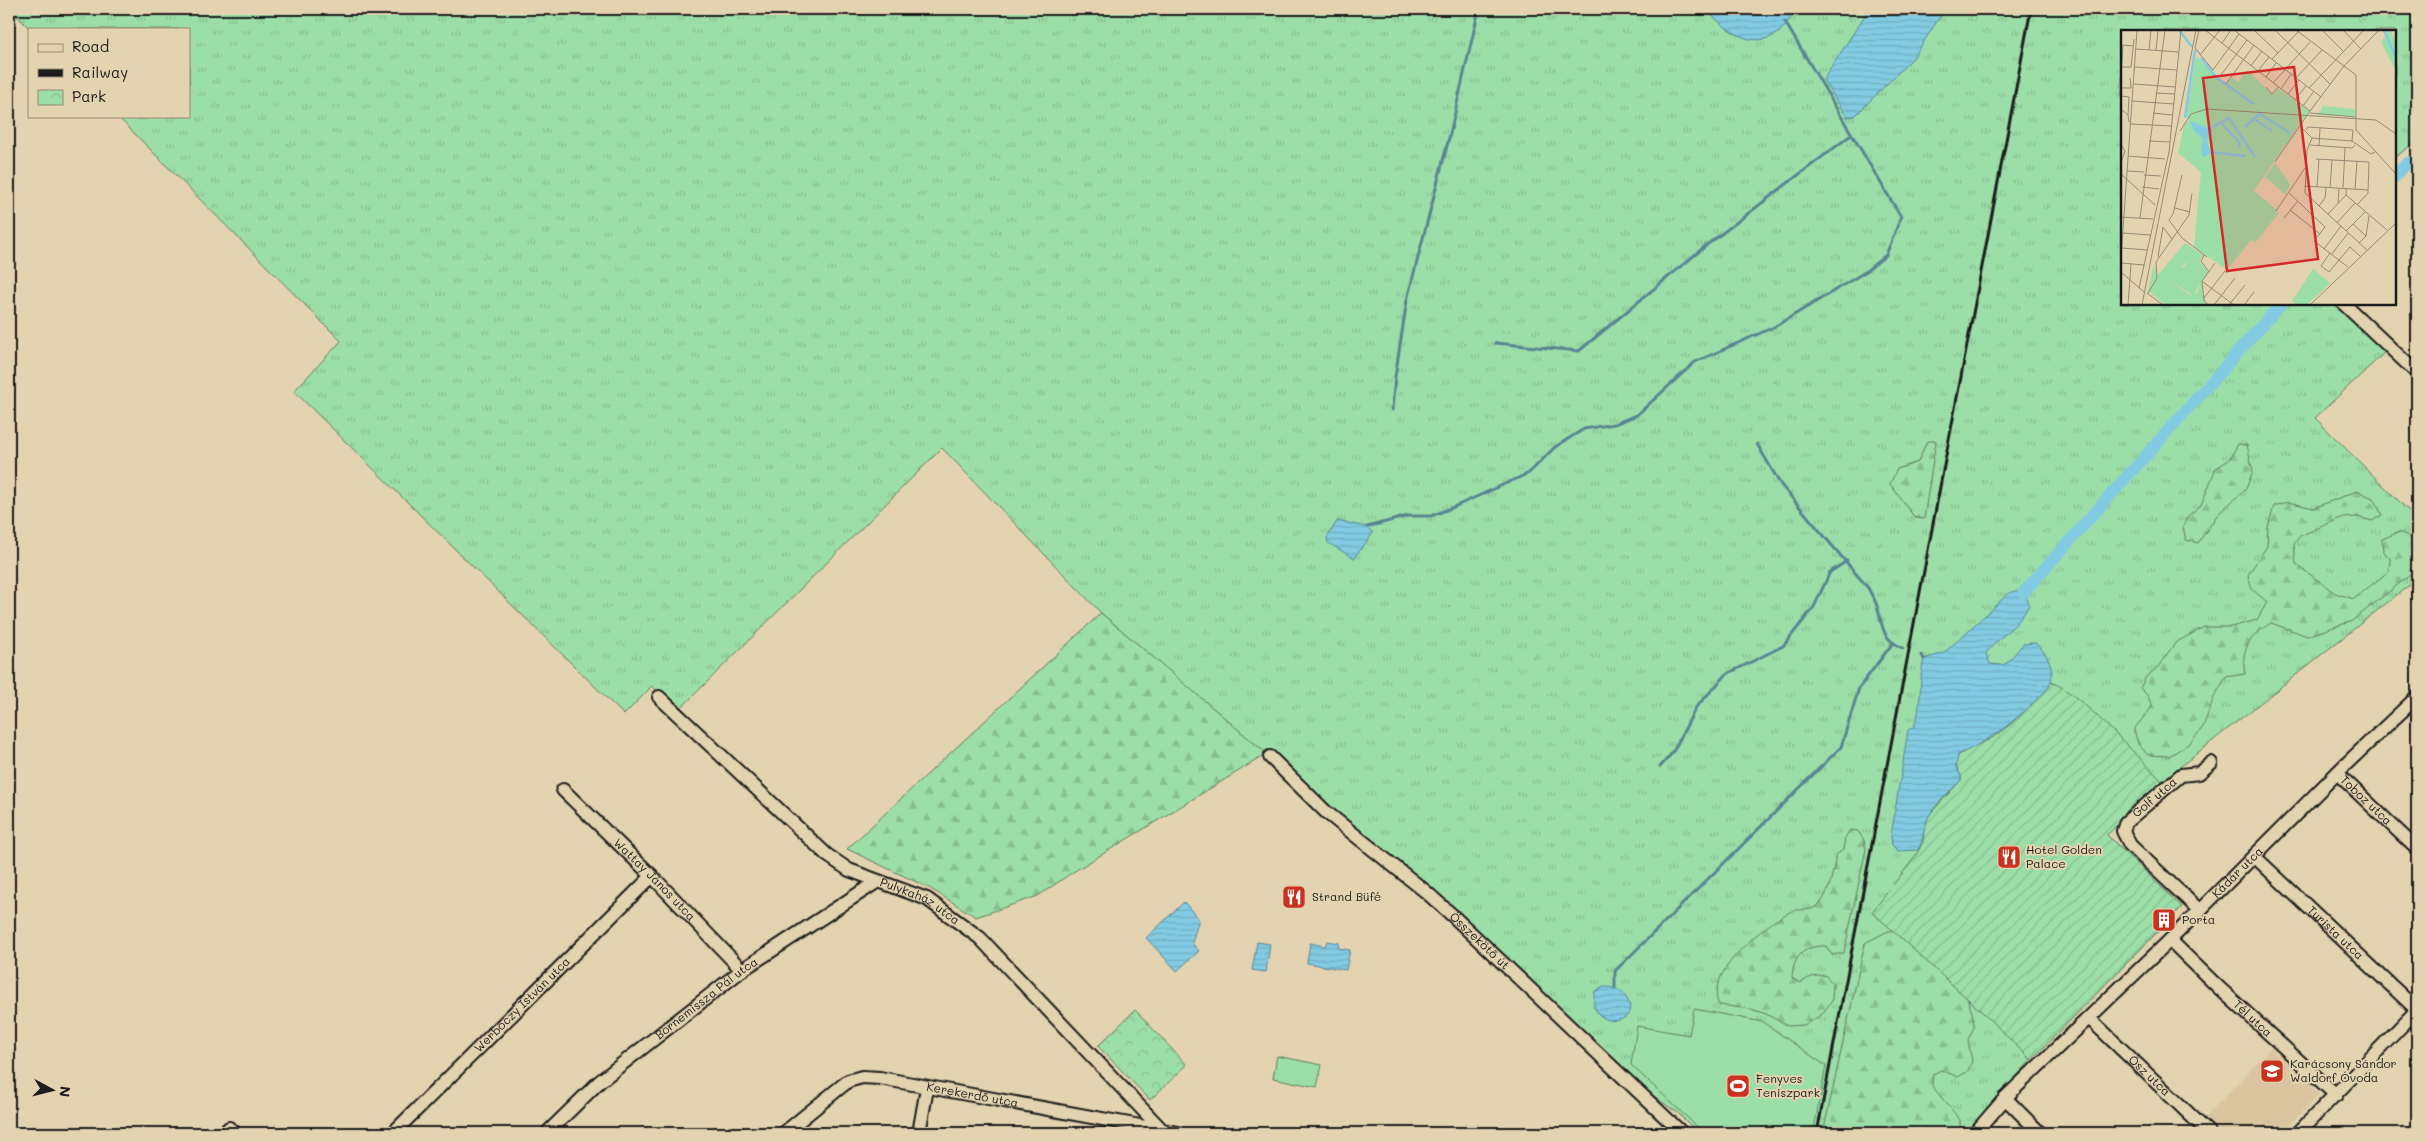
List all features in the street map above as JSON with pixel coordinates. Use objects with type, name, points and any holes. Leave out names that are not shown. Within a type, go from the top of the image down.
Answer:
[{"type":"street","points":[[2345,305],[2417,373]]},
{"type":"street","name":"Pulykaház utca","points":[[659,697],[826,855],[849,870],[928,899],[980,938],[1162,1130]]},
{"type":"street","name":"Kádár utca","points":[[1975,1133],[2005,1098],[2090,1019],[2336,773],[2417,697]]},
{"type":"street","name":"Összekötő út","points":[[1270,757],[1326,812],[1452,915],[1679,1132]]},
{"type":"street","name":"Golf utca","points":[[2200,911],[2130,845],[2123,831],[2126,822],[2180,775],[2198,772],[2210,763]]},
{"type":"street","name":"Toboz utca","points":[[2336,773],[2417,849]]},
{"type":"street","name":"Wattay János utca","points":[[563,790],[652,876],[742,970]]},
{"type":"street","name":"Turista utca","points":[[2254,856],[2417,1010]]},
{"type":"street","name":"Werbőczy István utca","points":[[392,1133],[652,876]]},
{"type":"street","name":"Bornemissza Pál utca","points":[[547,1133],[599,1082],[742,970],[878,881]]},
{"type":"street","name":"Tél utca","points":[[2170,940],[2217,986],[2336,1095]]},
{"type":"street","points":[[2298,1133],[2417,1010]]},
{"type":"street","name":"Ősz utca","points":[[2090,1019],[2209,1133]]},
{"type":"street","name":"Kerekerdő utca","points":[[784,1133],[848,1081],[862,1077],[880,1078],[1178,1133]]},
{"type":"street","points":[[919,1133],[927,1088]]},
{"type":"street","points":[[2005,1098],[2040,1133]]},
{"type":"shaded area","name":"Karácsony Sándor Waldorf Óvoda","points":[[2271,1048],[2320,1094],[2281,1133],[2222,1133],[2205,1118]]},
{"type":"green space","points":[[10,9],[2417,9],[2417,141],[2396,156],[2396,30],[2121,30],[2121,305],[2337,305],[2386,351],[2315,418],[2417,519],[2417,579],[2167,777],[2107,835],[2182,907],[2031,1060],[1966,1133],[1698,1133],[1678,1113],[1606,1063],[1270,757],[1101,613],[942,448],[678,711],[652,686],[624,715],[294,391],[341,341],[119,118],[190,118],[190,28],[29,28]]},
{"type":"green space","points":[[1927,441],[1936,441],[1924,519],[1915,518],[1890,484],[1897,469],[1918,462]]},
{"type":"green space","points":[[2238,444],[2247,445],[2253,471],[2246,489],[2218,514],[2198,543],[2186,540],[2183,527],[2188,516],[2201,505],[2216,468],[2229,460]]},
{"type":"green space","points":[[2357,491],[2373,498],[2382,515],[2372,521],[2358,517],[2341,518],[2300,536],[2294,544],[2296,564],[2335,593],[2354,599],[2389,571],[2390,558],[2383,552],[2382,539],[2399,532],[2408,536],[2417,545],[2415,571],[2352,621],[2307,636],[2271,623],[2252,638],[2245,650],[2245,674],[2226,677],[2214,697],[2203,727],[2190,743],[2169,756],[2148,755],[2138,744],[2134,729],[2152,707],[2148,696],[2140,688],[2146,677],[2158,667],[2175,643],[2204,627],[2231,627],[2257,620],[2267,602],[2252,589],[2248,575],[2267,546],[2268,527],[2274,506],[2288,502],[2313,508]]},
{"type":"green space","points":[[1101,613],[1266,753],[1265,755],[1073,872],[1038,896],[976,917],[931,889],[847,849]]},
{"type":"green space","points":[[2050,682],[2061,687],[2090,710],[2162,781],[2107,835],[2182,907],[2031,1060],[1980,1010],[1872,912],[1915,857],[1923,842],[1924,828],[1929,815],[1961,780],[1955,762],[1958,756],[2006,728],[2049,687]]},
{"type":"green space","points":[[1850,830],[1858,831],[1864,840],[1866,849],[1844,953],[1832,955],[1826,946],[1812,947],[1798,958],[1792,978],[1800,983],[1811,977],[1825,975],[1833,984],[1832,1001],[1821,1015],[1804,1025],[1788,1026],[1766,1014],[1751,1009],[1719,1005],[1716,993],[1720,979],[1739,951],[1779,918],[1790,912],[1814,908],[1821,902],[1829,886],[1836,855],[1843,850],[1845,838]]},
{"type":"green space","points":[[1901,930],[1967,997],[1973,1016],[1974,1027],[1968,1040],[1972,1061],[1967,1072],[1958,1077],[1941,1070],[1933,1074],[1932,1086],[1960,1120],[1960,1132],[1823,1133],[1865,943],[1888,931]]},
{"type":"green space","name":"Fenyves Teniszpark","points":[[1694,1009],[1763,1022],[1826,1066],[1813,1133],[1704,1133],[1631,1065],[1637,1026],[1689,1035]]},
{"type":"green space","points":[[1135,1010],[1187,1065],[1150,1100],[1098,1046]]},
{"type":"green space","points":[[1277,1056],[1322,1065],[1317,1087],[1273,1078]]},
{"type":"water","points":[[1705,9],[1793,9],[1788,21],[1780,31],[1773,36],[1754,40],[1736,34]]},
{"type":"water","points":[[1869,9],[1945,9],[1913,58],[1855,116],[1847,117],[1823,80]]},
{"type":"water","points":[[1337,521],[1367,527],[1373,533],[1354,558],[1328,543],[1327,538]]},
{"type":"water","points":[[2016,591],[2023,593],[2029,605],[2015,625],[1986,653],[1990,664],[2002,665],[2007,663],[2023,644],[2035,643],[2044,652],[2050,663],[2051,682],[2045,692],[2008,725],[1958,755],[1956,767],[1961,780],[1932,811],[1918,850],[1898,851],[1892,845],[1891,836],[1908,730],[1914,727],[1919,710],[1924,659],[1944,653],[2009,593]]},
{"type":"water","points":[[1184,902],[1199,919],[1192,943],[1199,951],[1177,971],[1146,938]]},
{"type":"water","points":[[1327,941],[1339,943],[1338,948],[1350,950],[1346,970],[1307,963],[1310,943],[1325,946]]},
{"type":"water","points":[[1257,942],[1270,944],[1266,972],[1252,970]]},
{"type":"water","points":[[1604,987],[1617,989],[1627,999],[1630,1009],[1627,1015],[1621,1019],[1605,1018],[1598,1013],[1594,1004],[1595,991]]},
{"type":"waterway","points":[[1392,410],[1407,300],[1450,134],[1479,9]]},
{"type":"waterway","points":[[1367,527],[1408,516],[1431,516],[1529,473],[1555,447],[1584,429],[1614,424],[1637,415],[1695,362],[1774,327],[1865,272],[1886,255],[1901,217],[1785,22]]},
{"type":"waterway","points":[[1495,343],[1579,351],[1708,244],[1851,135]]},
{"type":"waterway","points":[[2396,176],[2405,165],[2417,158]]},
{"type":"waterway","points":[[2023,593],[2280,305]]},
{"type":"waterway","points":[[1757,444],[1781,485],[1868,588],[1876,604],[1886,635],[1895,644],[1903,648]]},
{"type":"waterway","points":[[1660,767],[1673,752],[1696,707],[1727,674],[1783,646],[1814,607],[1830,572],[1847,561]]},
{"type":"waterway","points":[[1615,987],[1615,971],[1841,747],[1859,688],[1892,644]]},
{"type":"waterway","points":[[1922,655],[1924,659]]},
{"type":"railway","points":[[1817,1133],[2031,9]]},
{"type":"place","name":"Hotel Golden Palace","points":[[2009,857]]},
{"type":"place","name":"Strand Büfé","points":[[1294,897]]},
{"type":"place","name":"Porta","points":[[2164,920]]},
{"type":"place","name":"Karácsony Sándor Waldorf Óvoda","points":[[2272,1071]]},
{"type":"place","name":"Fenyves Teniszpark","points":[[1738,1086]]}]
